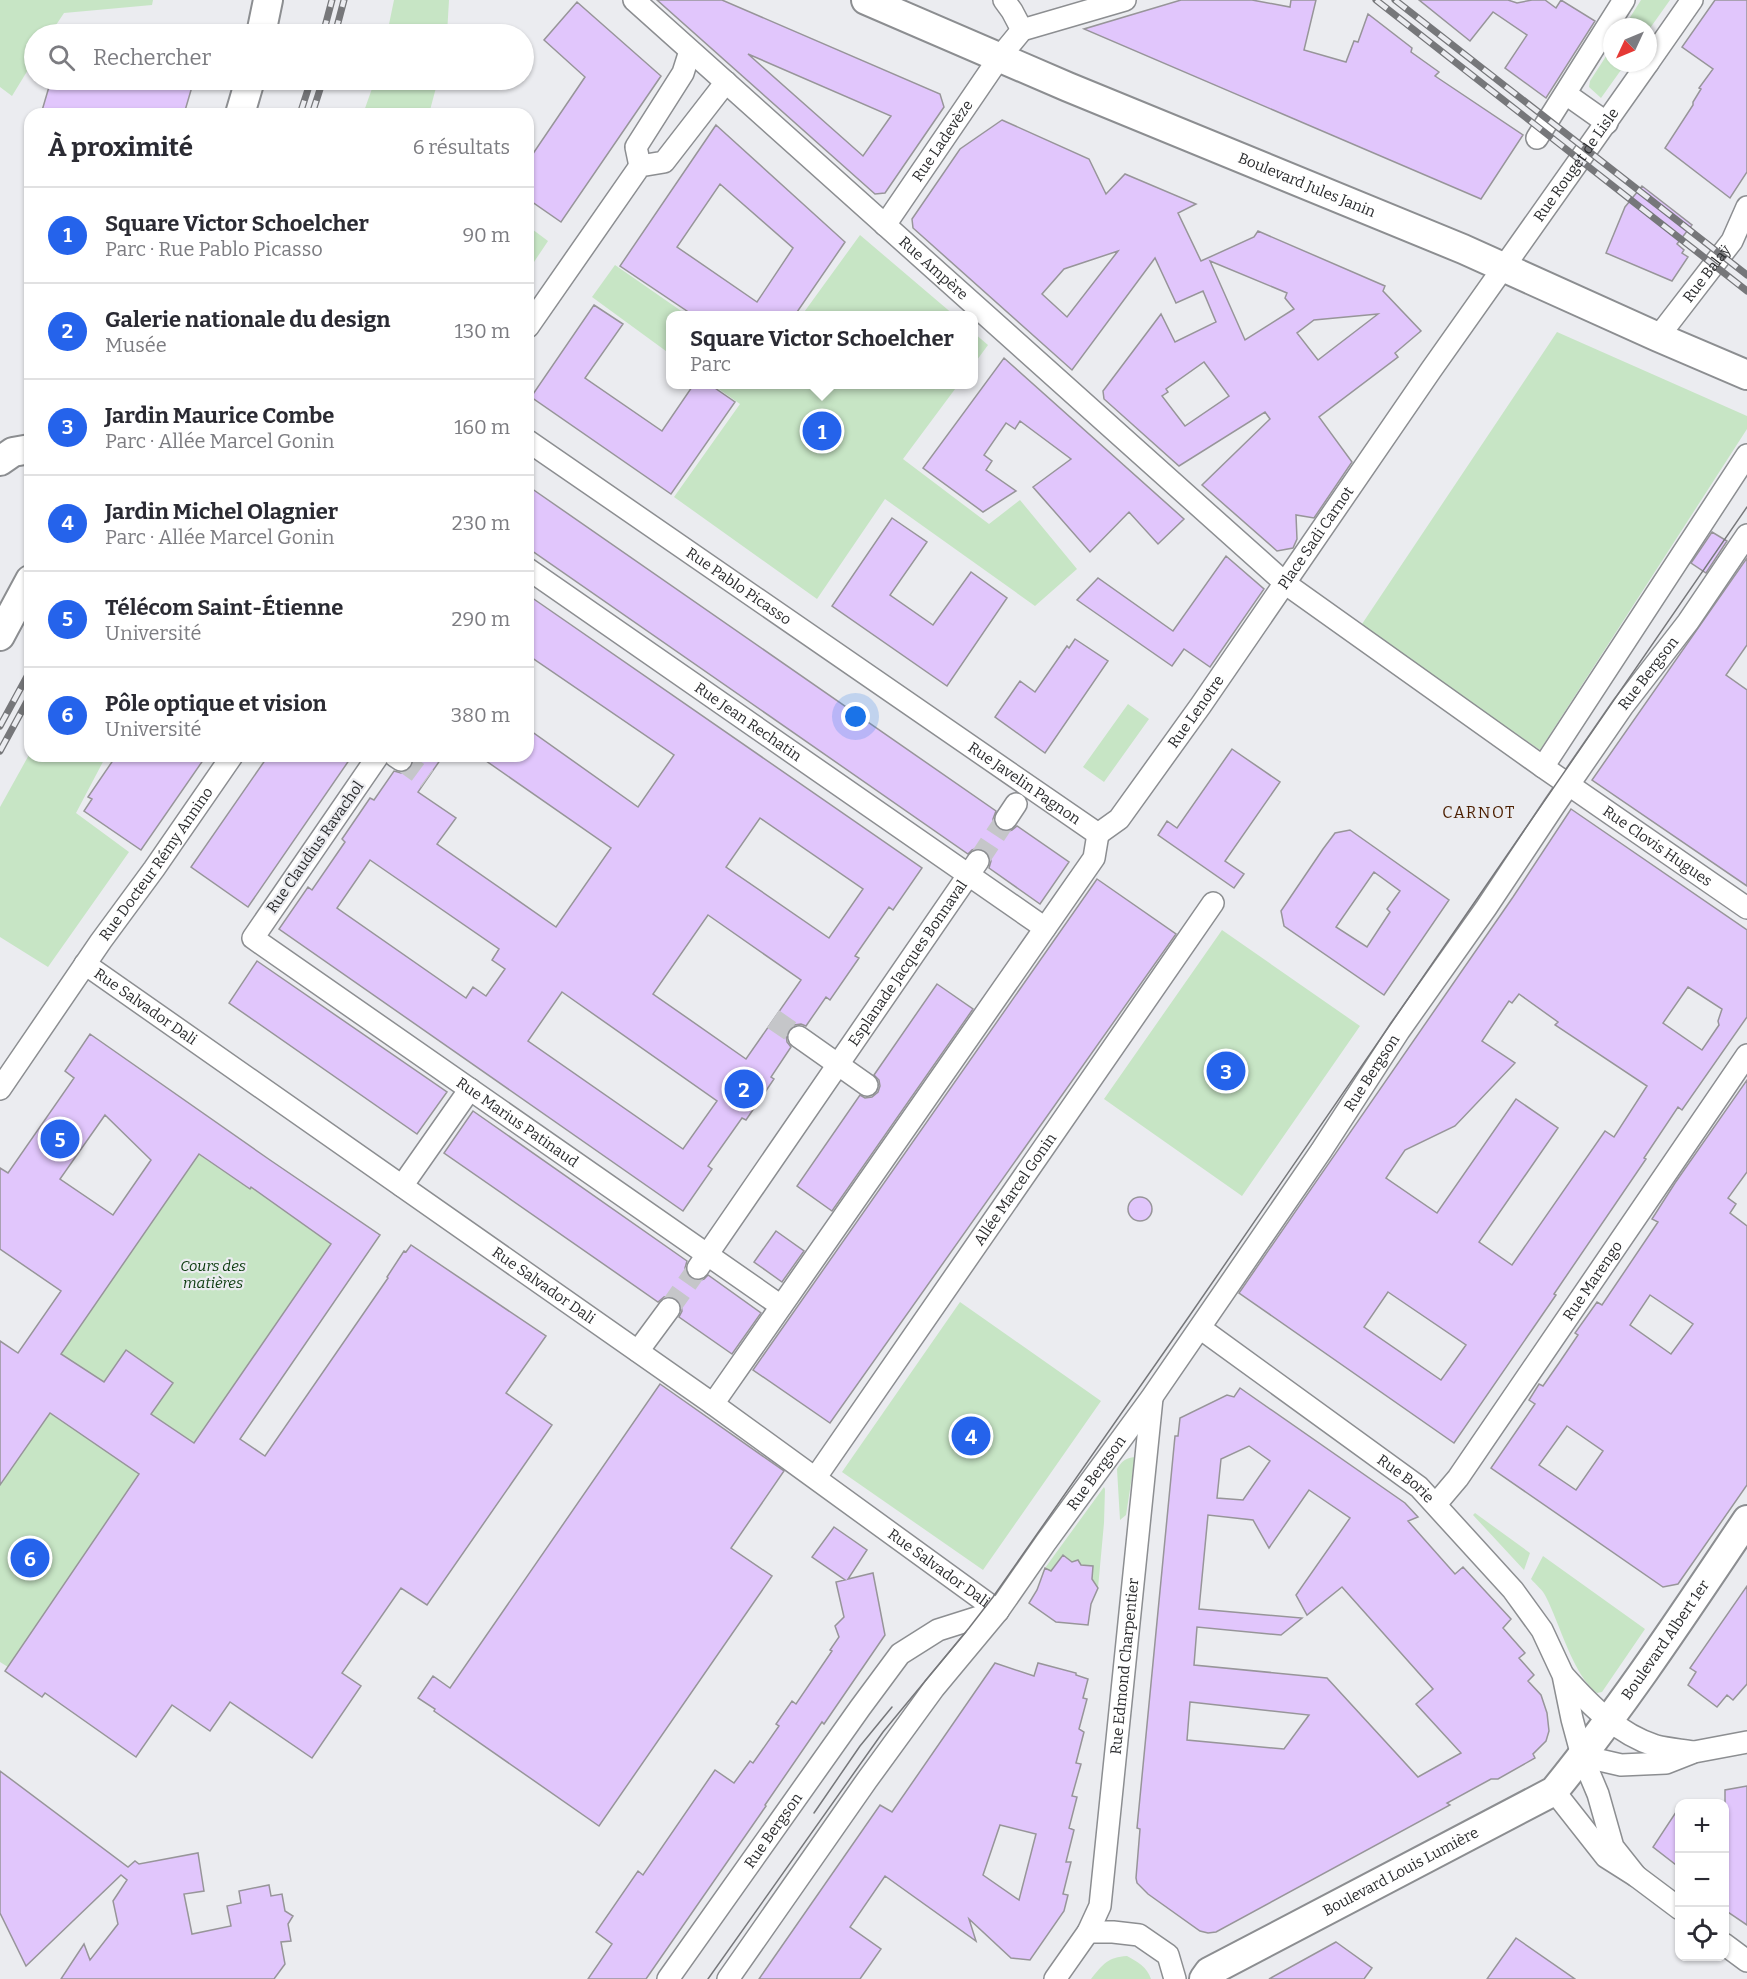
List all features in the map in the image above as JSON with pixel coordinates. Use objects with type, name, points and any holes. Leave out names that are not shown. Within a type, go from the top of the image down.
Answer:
[{"type":"main road","points":[[263,24],[268,0]]},
{"type":"main road","name":"Boulevard Jules Janin","points":[[866,0],[1463,249],[1747,375]]},
{"type":"main road","points":[[242,108],[247,90]]},
{"type":"main road","points":[[0,461],[13,452],[24,450]]},
{"type":"main road","points":[[0,469],[17,464],[24,466]]},
{"type":"main road","points":[[0,636],[24,591]]},
{"type":"main road","name":"Boulevard Albert 1er","points":[[1582,1756],[1747,1520]]},
{"type":"main road","name":"Boulevard Louis Lumière","points":[[1206,1976],[1554,1791],[1582,1756]]},
{"type":"street","name":"Rue Ampère","points":[[634,0],[1286,584]]},
{"type":"street","points":[[1004,0],[1022,30],[1125,0]]},
{"type":"street","points":[[1537,138],[1624,0]]},
{"type":"street","name":"Rue Rouget de Lisle","points":[[1657,50],[1692,0]]},
{"type":"street","name":"Rue Ladevèze","points":[[885,225],[999,57],[1022,30]]},
{"type":"street","points":[[640,166],[636,147],[683,73],[690,51]]},
{"type":"street","name":"Rue Rouget de Lisle","points":[[1505,268],[1642,72]]},
{"type":"street","points":[[534,318],[640,166],[664,162],[726,82]]},
{"type":"street","points":[[1566,94],[1607,123]]},
{"type":"street","name":"Rue Balaÿ","points":[[1658,337],[1732,241],[1747,207]]},
{"type":"street","name":"Place Sadi Carnot","points":[[1505,268],[1431,370],[1286,584],[1569,785]]},
{"type":"street","name":"Rue Pablo Picasso","points":[[534,445],[950,732]]},
{"type":"street","points":[[1544,767],[1747,455]]},
{"type":"street","name":"Rue Bergson","points":[[728,1979],[934,1688],[998,1611],[1152,1397],[1321,1151],[1399,1031],[1486,909],[1623,706],[1688,622],[1747,536]]},
{"type":"street","name":"Rue Jean Rechatin","points":[[534,573],[973,868],[1045,928]]},
{"type":"street","name":"Rue Lenotre","points":[[1098,834],[1119,819],[1286,584]]},
{"type":"street","name":"Rue Javelin Pagnon","points":[[950,732],[1098,834]]},
{"type":"street","name":"Rue Docteur Rémy Annino","points":[[0,1089],[228,762]]},
{"type":"street","name":"Rue Claudius Ravachol","points":[[253,938],[374,762]]},
{"type":"street","name":"Rue Clovis Hugues","points":[[1569,785],[1747,908]]},
{"type":"street","points":[[713,1404],[781,1306],[908,1113],[1094,858],[1098,834]]},
{"type":"street","name":"Esplanade Jacques Bonnaval","points":[[703,1261],[973,868]]},
{"type":"street","name":"Allée Marcel Gonin","points":[[816,1477],[1213,903]]},
{"type":"street","name":"Rue Marius Patinaud","points":[[253,938],[470,1089],[703,1261],[781,1306]]},
{"type":"street","name":"Rue Salvador Dali","points":[[85,964],[713,1404],[998,1611]]},
{"type":"street","points":[[799,1037],[867,1085]]},
{"type":"street","name":"Rue Marengo","points":[[1436,1504],[1458,1478],[1747,1055]]},
{"type":"street","points":[[402,1186],[470,1089]]},
{"type":"street","points":[[638,1352],[669,1309]]},
{"type":"street","name":"Rue Borie","points":[[1200,1328],[1419,1487],[1513,1590],[1542,1630],[1563,1675],[1582,1756],[1598,1794],[1613,1847],[1636,1876]]},
{"type":"street","name":"Rue Edmond Charpentier","points":[[1055,1979],[1088,1932],[1100,1906],[1152,1397]]},
{"type":"street","name":"Rue Bergson","points":[[668,1979],[900,1654],[938,1629],[998,1611]]},
{"type":"street","name":"Rue Borie","points":[[1563,1675],[1608,1720],[1639,1739],[1658,1746],[1694,1752]]},
{"type":"street","points":[[1582,1756],[1621,1765],[1666,1763],[1694,1752],[1747,1742]]},
{"type":"street","name":"Rue Borie","points":[[1554,1791],[1606,1857],[1677,1907]]},
{"type":"street","points":[[1088,1932],[1139,1935],[1168,1955],[1175,1979]]},
{"type":"street","points":[[1729,1947],[1747,1961]]},
{"type":"green space","points":[[0,0],[153,0],[152,5],[64,13],[57,24],[24,24],[24,76],[12,96],[0,87]]},
{"type":"green space","points":[[394,0],[449,0],[448,24],[389,24]]},
{"type":"green space","points":[[1641,0],[1670,0],[1657,18],[1630,18]]},
{"type":"green space","points":[[1603,61],[1603,72],[1620,72],[1601,98],[1589,87],[1590,81]]},
{"type":"green space","points":[[371,90],[435,90],[431,108],[365,108]]},
{"type":"green space","points":[[534,230],[548,241],[534,262]]},
{"type":"green space","points":[[860,235],[949,311],[805,311]]},
{"type":"green space","points":[[615,265],[681,311],[666,311],[666,351],[592,297]]},
{"type":"green space","points":[[1557,332],[1747,416],[1747,429],[1540,750],[1360,627]]},
{"type":"green space","points":[[978,336],[988,345],[978,359]]},
{"type":"green space","points":[[719,389],[955,389],[903,459],[989,524],[1020,500],[1077,569],[1035,606],[885,499],[817,599],[674,497],[740,404]]},
{"type":"green space","points":[[1128,704],[1149,719],[1104,782],[1083,767]]},
{"type":"green space","points":[[25,762],[103,762],[76,813],[129,852],[48,967],[0,937],[0,807]]},
{"type":"green space","points":[[1222,930],[1360,1026],[1242,1196],[1104,1099]]},
{"type":"green space","name":"Cours des matières","points":[[199,1154],[251,1187],[335,1246],[194,1443],[151,1414],[173,1383],[104,1382],[61,1354]]},
{"type":"green space","points":[[960,1302],[1101,1401],[983,1570],[842,1472]]},
{"type":"green space","points":[[74,1379],[163,1441],[8,1667],[0,1662],[0,1485]]},
{"type":"green space","points":[[1135,1457],[1126,1515],[1120,1520],[1117,1469],[1124,1460]]},
{"type":"green space","points":[[1104,1487],[1104,1523],[1098,1588],[1092,1579],[1093,1566],[1081,1565],[1078,1561],[1072,1562],[1063,1555],[1051,1571],[1045,1568]]},
{"type":"green space","points":[[1475,1513],[1530,1553],[1524,1570],[1473,1515]]},
{"type":"green space","points":[[1543,1556],[1645,1629],[1602,1692],[1597,1693],[1581,1675],[1545,1594],[1531,1579]]},
{"type":"green space","points":[[1127,1956],[1145,1968],[1151,1979],[1091,1979],[1106,1962]]},
{"type":"building","points":[[657,0],[722,0],[940,94],[944,107],[885,193],[875,194]],"holes":[[[748,54],[891,116],[863,156]]]},
{"type":"building","points":[[1181,0],[1252,0],[1290,7],[1291,0],[1316,0],[1304,50],[1346,62],[1354,41],[1358,42],[1368,14],[1412,48],[1411,52],[1439,72],[1435,76],[1523,135],[1481,199],[1084,29]]},
{"type":"building","points":[[1419,0],[1508,0],[1517,3],[1545,0],[1556,8],[1561,0],[1595,21],[1546,98],[1505,68],[1527,35],[1493,12],[1470,41]]},
{"type":"building","points":[[1715,0],[1747,0],[1747,172],[1730,198],[1665,148],[1693,105],[1701,89],[1699,88],[1713,69],[1682,47]]},
{"type":"building","points":[[577,2],[661,76],[561,222],[534,203],[534,152],[585,77],[544,40]]},
{"type":"building","points":[[48,90],[191,90],[186,108],[43,108]]},
{"type":"building","points":[[1002,120],[1089,159],[1106,194],[1125,174],[1196,204],[1178,213],[1201,261],[1254,237],[1258,231],[1385,286],[1383,291],[1421,331],[1395,353],[1398,357],[1319,417],[1352,462],[1314,518],[1296,515],[1297,539],[1293,548],[1277,551],[1202,485],[1270,419],[1265,412],[1179,466],[1104,399],[1103,391],[1161,314],[1175,342],[1216,322],[1203,291],[1176,303],[1155,258],[1072,370],[913,228],[912,219],[960,149]],"holes":[[[1118,251],[1067,317],[1042,294],[1064,269]],[[1210,261],[1287,293],[1285,298],[1294,309],[1245,340]],[[1378,314],[1318,360],[1297,333],[1314,320]],[[1204,362],[1229,396],[1185,426],[1162,396],[1168,392],[1166,389]]]},
{"type":"building","points":[[716,125],[845,242],[798,311],[687,311],[620,266]],"holes":[[[720,184],[793,248],[757,302],[677,247]]]},
{"type":"building","points":[[1642,186],[1692,225],[1677,244],[1684,250],[1682,253],[1688,257],[1672,281],[1606,253],[1625,207]]},
{"type":"building","points":[[594,305],[623,324],[585,378],[662,431],[691,389],[716,389],[735,402],[671,494],[534,399],[534,393]]},
{"type":"building","points":[[1004,358],[1184,519],[1158,544],[1129,512],[1090,552],[1033,487],[1071,459],[1020,421],[1015,429],[1006,423],[984,455],[992,461],[986,470],[1016,491],[983,512],[923,468]]},
{"type":"building","points":[[534,490],[996,811],[993,819],[998,829],[1006,832],[1017,826],[1069,862],[1040,904],[989,868],[991,861],[986,851],[978,848],[968,854],[534,552]]},
{"type":"building","points":[[892,518],[927,542],[890,595],[933,625],[971,572],[1007,598],[947,686],[832,606]]},
{"type":"building","points":[[1712,532],[1727,541],[1706,573],[1691,563]]},
{"type":"building","points":[[1226,556],[1264,589],[1210,667],[1184,649],[1172,666],[1077,600],[1098,578],[1173,631]]},
{"type":"building","points":[[1747,558],[1747,645],[1726,675],[1747,690],[1747,886],[1592,780]]},
{"type":"building","points":[[534,599],[922,868],[893,910],[889,907],[855,956],[859,958],[830,1000],[826,997],[806,1026],[794,1025],[788,1030],[787,1042],[791,1047],[771,1077],[774,1079],[746,1120],[742,1118],[708,1166],[712,1169],[683,1211],[279,929],[308,887],[312,890],[345,842],[342,839],[370,798],[374,800],[394,771],[401,773],[407,771],[414,762],[439,762],[418,792],[456,818],[437,844],[556,927],[611,848],[488,762],[534,762],[534,733],[638,807],[674,755],[534,659]],"holes":[[[760,818],[863,889],[829,938],[726,867]],[[370,860],[499,949],[492,960],[505,969],[486,996],[473,987],[466,998],[337,908]],[[708,915],[801,980],[746,1059],[653,994]],[[562,992],[717,1101],[683,1149],[528,1041]]]},
{"type":"building","points":[[1075,639],[1108,661],[1045,753],[995,717],[1020,681],[1035,692],[1067,646],[1069,648]]},
{"type":"building","points":[[1232,749],[1280,782],[1225,861],[1244,874],[1234,888],[1158,835],[1167,821],[1177,828]]},
{"type":"building","points":[[112,762],[202,762],[141,850],[84,811],[92,799],[88,797]]},
{"type":"building","points":[[264,762],[348,762],[248,907],[191,867]]},
{"type":"building","points":[[1571,809],[1747,930],[1747,1017],[1682,1110],[1678,1107],[1644,1158],[1646,1159],[1554,1294],[1556,1295],[1454,1443],[1239,1293],[1513,897]],"holes":[[[1688,987],[1722,1009],[1719,1025],[1702,1050],[1663,1023]],[[1519,994],[1558,1022],[1555,1025],[1647,1086],[1614,1137],[1605,1131],[1512,1265],[1479,1242],[1558,1128],[1516,1099],[1437,1213],[1386,1178],[1405,1150],[1455,1126],[1515,1063],[1482,1041],[1509,1001],[1512,1003]],[[1388,1292],[1466,1345],[1441,1380],[1364,1327]]]},
{"type":"building","points":[[1350,830],[1449,900],[1384,995],[1284,926],[1281,911],[1335,833]],"holes":[[[1374,872],[1400,891],[1387,909],[1390,912],[1367,947],[1336,927]]]},
{"type":"building","points":[[1097,879],[1176,934],[830,1423],[753,1370]]},
{"type":"building","points":[[257,961],[447,1092],[417,1134],[229,1003]]},
{"type":"building","points":[[937,984],[973,1009],[832,1211],[797,1186],[860,1095],[865,1098],[872,1097],[878,1092],[879,1080],[874,1075]]},
{"type":"building","points":[[90,1034],[380,1235],[240,1439],[265,1456],[388,1278],[404,1251],[406,1252],[411,1245],[546,1336],[506,1393],[552,1425],[427,1605],[401,1588],[342,1673],[361,1686],[312,1758],[230,1702],[210,1731],[172,1705],[136,1757],[45,1693],[42,1697],[5,1671],[139,1474],[50,1413],[0,1485],[0,1341],[18,1353],[61,1291],[0,1249],[0,1168],[8,1173],[74,1078],[65,1071]],"holes":[[[105,1115],[151,1160],[113,1215],[60,1179]],[[199,1154],[250,1189],[251,1187],[331,1244],[194,1443],[151,1414],[173,1383],[126,1350],[104,1382],[61,1354]]]},
{"type":"building","points":[[1747,1080],[1747,1172],[1728,1198],[1736,1204],[1730,1213],[1747,1226],[1747,1485],[1678,1584],[1663,1587],[1491,1468],[1535,1404],[1529,1400],[1539,1384],[1543,1386],[1578,1335],[1575,1333],[1597,1302],[1602,1305],[1658,1222],[1652,1219]],"holes":[[[1650,1295],[1693,1324],[1671,1354],[1630,1325]],[[1567,1426],[1603,1451],[1576,1490],[1539,1465]]]},
{"type":"building","points":[[473,1111],[687,1261],[685,1268],[690,1278],[698,1281],[708,1275],[761,1313],[732,1354],[679,1317],[682,1311],[681,1304],[676,1298],[664,1297],[658,1302],[444,1153]]},
{"type":"building","points":[[1140,1197],[1145,1198],[1151,1204],[1151,1214],[1145,1220],[1140,1221],[1135,1220],[1129,1214],[1128,1209],[1129,1204],[1135,1198]]},
{"type":"building","points":[[776,1231],[804,1251],[782,1282],[754,1262]]},
{"type":"building","points":[[660,1384],[784,1471],[731,1548],[772,1576],[599,1826],[418,1698],[433,1676],[450,1688]]},
{"type":"building","points":[[1240,1388],[1405,1503],[1418,1517],[1408,1521],[1455,1574],[1463,1567],[1511,1619],[1503,1628],[1525,1653],[1519,1658],[1534,1675],[1528,1681],[1541,1695],[1547,1713],[1549,1731],[1546,1741],[1533,1754],[1535,1758],[1498,1779],[1491,1779],[1447,1803],[1450,1805],[1216,1932],[1208,1933],[1200,1931],[1148,1894],[1137,1883],[1140,1829],[1137,1828],[1175,1436],[1178,1436],[1180,1418],[1227,1395],[1234,1397]],"holes":[[[1249,1446],[1270,1461],[1243,1500],[1217,1498],[1221,1459]],[[1309,1490],[1350,1518],[1296,1595],[1307,1615],[1342,1587],[1433,1689],[1416,1704],[1461,1753],[1418,1777],[1327,1678],[1194,1665],[1197,1627],[1281,1635],[1302,1618],[1199,1609],[1208,1515],[1253,1520],[1269,1548]],[[1190,1702],[1309,1715],[1284,1749],[1187,1740]]]},
{"type":"building","points":[[834,1527],[867,1550],[848,1579],[873,1573],[885,1635],[824,1724],[822,1722],[646,1979],[588,1979],[612,1944],[596,1932],[638,1871],[643,1875],[715,1770],[734,1783],[750,1761],[753,1763],[779,1726],[776,1724],[792,1701],[796,1704],[832,1651],[830,1650],[839,1637],[835,1626],[844,1617],[836,1582],[845,1580],[812,1557]]},
{"type":"building","points":[[1063,1555],[1072,1562],[1078,1560],[1081,1565],[1093,1566],[1092,1579],[1098,1588],[1091,1604],[1088,1625],[1056,1622],[1029,1603],[1037,1590],[1045,1568],[1051,1571]]},
{"type":"building","points":[[1747,1586],[1747,1684],[1733,1700],[1727,1695],[1717,1707],[1688,1685],[1696,1672],[1690,1668]]},
{"type":"building","points":[[995,1663],[1034,1676],[1038,1663],[1076,1673],[1088,1679],[1083,1698],[1087,1699],[1079,1729],[1084,1732],[1076,1763],[1081,1764],[1072,1796],[1077,1797],[1069,1828],[1074,1830],[1066,1862],[1071,1862],[1063,1894],[1068,1895],[1064,1911],[1030,1960],[1011,1958],[969,1919],[976,1941],[885,1876],[850,1927],[881,1949],[860,1979],[759,1979],[880,1805],[892,1812]],"holes":[[[1000,1825],[1036,1834],[1019,1900],[983,1875]]]},
{"type":"building","points":[[0,1771],[128,1867],[135,1861],[139,1864],[198,1853],[204,1891],[184,1894],[192,1934],[231,1926],[227,1906],[241,1903],[239,1891],[269,1885],[271,1896],[282,1894],[285,1911],[293,1916],[288,1924],[291,1941],[281,1942],[285,1964],[274,1979],[61,1979],[84,1944],[90,1960],[118,1924],[113,1901],[127,1880],[121,1875],[26,1966],[0,1913]]},
{"type":"building","points":[[1747,1786],[1747,1925],[1729,1913],[1729,1799],[1725,1799],[1725,1790]]},
{"type":"building","points":[[1675,1814],[1675,1864],[1653,1847]]},
{"type":"building","points":[[1516,1938],[1575,1979],[1487,1979]]},
{"type":"building","points":[[1336,1942],[1372,1968],[1364,1979],[1269,1979]]},
{"type":"tunnel","points":[[404,762],[427,779]]},
{"type":"tunnel","points":[[978,861],[1006,819]]},
{"type":"tunnel","points":[[773,1019],[799,1037]]},
{"type":"tunnel","points":[[669,1309],[698,1268]]},
{"type":"tram line","points":[[708,1979],[883,1732],[993,1597],[1747,507]]},
{"type":"tram line","points":[[814,1813],[860,1746],[892,1707]]},
{"type":"railway","points":[[326,24],[332,0]]},
{"type":"railway","points":[[338,24],[344,0]]},
{"type":"railway","points":[[1376,0],[1747,291]]},
{"type":"railway","points":[[1395,0],[1747,275]]},
{"type":"railway","points":[[302,108],[308,90]]},
{"type":"railway","points":[[314,108],[320,90]]},
{"type":"railway","points":[[0,726],[24,682]]},
{"type":"railway","points":[[0,751],[24,707]]},
{"type":"place","name":"Square Victor Schoelcher","points":[[822,431]]},
{"type":"place","name":"Jardin Maurice Combe","points":[[1226,1071]]},
{"type":"place","name":"Galerie nationale du design","points":[[744,1089]]},
{"type":"place","name":"Télécom Saint-Étienne","points":[[60,1139]]},
{"type":"place","name":"Jardin Michel Olagnier","points":[[971,1436]]},
{"type":"place","name":"Pôle optique et vision","points":[[30,1558]]},
{"type":"district","name":"CARNOT","points":[[1479,812]]}]
